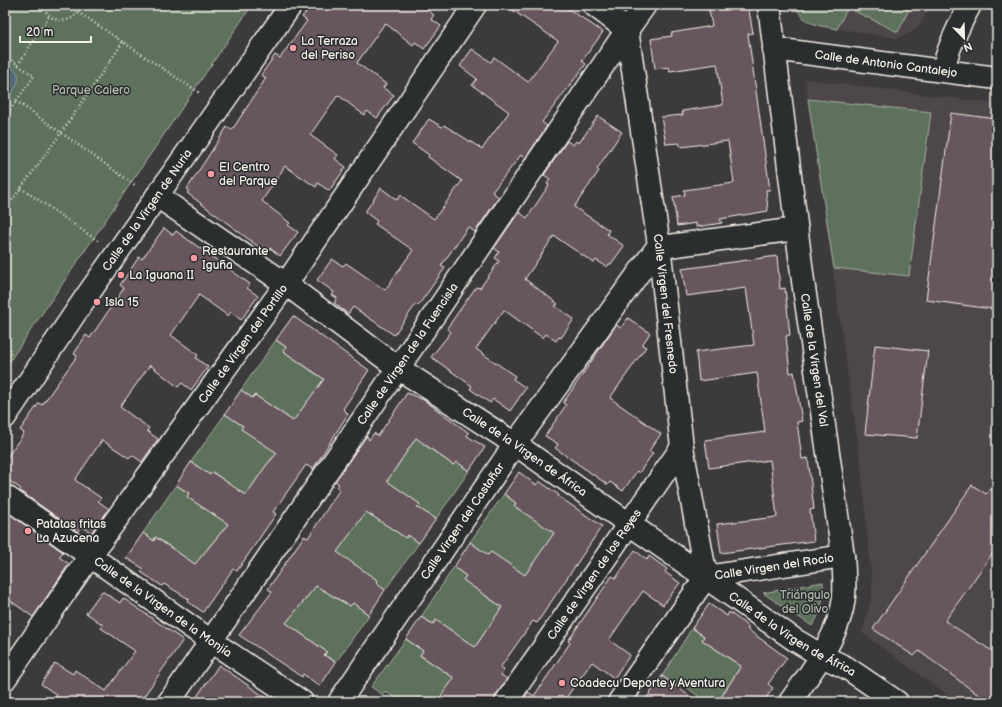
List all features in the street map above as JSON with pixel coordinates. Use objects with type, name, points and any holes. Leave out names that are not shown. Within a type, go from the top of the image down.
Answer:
[{"type":"street","name":"Calle de la Virgen de Nuria","points":[[5,417],[90,291],[291,5]]},
{"type":"street","name":"Calle de Virgen del Portillo","points":[[5,679],[90,556],[286,284],[475,5]]},
{"type":"street","points":[[594,5],[627,30]]},
{"type":"street","name":"Calle de Virgen de la Fuencisla","points":[[170,702],[645,5]]},
{"type":"street","name":"Calle de la Virgen del Val","points":[[769,5],[804,289],[843,556],[844,597],[838,622],[822,656],[790,702]]},
{"type":"street","points":[[943,70],[949,48],[970,5]]},
{"type":"street","name":"Calle Virgen del Fresnedo","points":[[627,30],[658,245],[682,447],[706,577]]},
{"type":"street","name":"Calle de Antonio Cantalejo","points":[[774,50],[943,70],[997,78]]},
{"type":"street","name":"Calle de la Virgen de África","points":[[157,196],[286,284],[398,368],[516,444],[795,640],[822,656],[847,668],[897,702]]},
{"type":"street","points":[[658,245],[669,246],[789,230],[796,226]]},
{"type":"street","name":"Calle Virgen del Castañar","points":[[339,702],[516,444],[658,245]]},
{"type":"street","name":"Calle de Virgen de los Reyes","points":[[506,702],[682,447]]},
{"type":"street","name":"Calle de la Virgen de la Monjía","points":[[5,496],[211,641],[302,702]]},
{"type":"street","name":"Calle Virgen del Rocío","points":[[706,577],[843,556]]},
{"type":"street","points":[[619,702],[706,577]]},
{"type":"path","points":[[42,5],[49,16],[61,21],[68,20],[78,12],[82,5]]},
{"type":"path","points":[[253,5],[260,10]]},
{"type":"path","points":[[78,12],[201,94]]},
{"type":"path","points":[[18,65],[49,16]]},
{"type":"path","points":[[5,210],[61,133],[123,42]]},
{"type":"path","points":[[5,56],[34,76],[5,117]]},
{"type":"path","points":[[16,101],[136,186]]},
{"type":"path","points":[[21,188],[98,242]]},
{"type":"shaded area","points":[[795,5],[931,5],[919,26],[910,33],[896,38],[821,26],[806,21],[798,12]]},
{"type":"shaded area","points":[[805,79],[997,104],[997,702],[957,702],[862,633],[872,596],[872,583],[861,465]]},
{"type":"green space","name":"Parque Calero","points":[[5,5],[252,5],[5,368]]},
{"type":"green space","points":[[795,5],[849,5],[837,29],[812,23],[803,17]]},
{"type":"green space","points":[[857,5],[911,5],[898,32],[854,11]]},
{"type":"green space","points":[[808,99],[931,112],[909,276],[834,268]]},
{"type":"green space","points":[[276,340],[286,347],[283,351],[317,375],[321,369],[330,375],[295,428],[285,421],[288,417],[256,396],[252,398],[241,390]]},
{"type":"green space","points":[[225,414],[243,426],[241,429],[281,451],[276,459],[272,458],[266,466],[269,469],[263,479],[258,477],[253,485],[256,488],[248,501],[231,485],[213,472],[210,475],[191,462]]},
{"type":"green space","points":[[414,433],[425,440],[423,444],[453,465],[457,462],[469,471],[436,519],[417,507],[420,504],[381,482],[398,465],[405,454]]},
{"type":"green space","points":[[176,485],[189,493],[188,497],[230,523],[207,549],[198,572],[187,564],[189,560],[156,537],[154,541],[143,533]]},
{"type":"green space","points":[[504,494],[516,503],[514,506],[560,531],[525,583],[470,542]]},
{"type":"green space","points":[[366,505],[374,517],[406,538],[408,535],[419,543],[385,590],[376,583],[377,580],[332,553]]},
{"type":"green space","points":[[454,567],[466,576],[464,580],[494,602],[509,606],[479,641],[477,653],[469,643],[436,620],[433,624],[421,617]]},
{"type":"green space","points":[[314,577],[329,594],[350,606],[353,603],[369,615],[336,662],[324,655],[326,651],[296,630],[282,624],[307,598]]},
{"type":"green space","name":"Triángulo del Olivo","points":[[823,582],[821,606],[818,616],[812,626],[763,593]]},
{"type":"green space","points":[[692,628],[704,636],[702,640],[733,661],[736,658],[747,666],[737,672],[721,697],[725,702],[698,702],[701,698],[682,684],[679,688],[662,676]]},
{"type":"green space","points":[[406,639],[423,651],[420,656],[441,669],[443,667],[460,679],[448,695],[444,692],[437,702],[401,702],[385,691],[383,695],[371,687]]},
{"type":"water","points":[[5,66],[14,69],[17,73],[18,81],[14,90],[5,102]]},
{"type":"building","points":[[312,5],[421,5],[434,15],[431,19],[441,26],[424,49],[415,42],[413,45],[385,23],[357,63],[386,84],[383,88],[394,95],[377,118],[367,111],[364,115],[338,95],[310,135],[338,155],[335,159],[346,167],[329,191],[318,183],[316,187],[285,166],[262,201],[290,223],[288,225],[298,232],[280,256],[270,248],[267,253],[187,193],[189,190],[187,189],[227,127],[232,130],[266,78],[261,75],[275,55],[280,58],[307,21],[302,17]]},
{"type":"building","points":[[505,5],[563,5],[603,32],[582,61],[586,64],[542,122],[547,126],[525,159],[521,155],[492,192],[499,197],[475,232],[468,227],[441,266],[445,268],[418,306],[416,304],[394,335],[353,307],[348,314],[334,303],[337,298],[332,295],[334,292],[317,280],[332,259],[343,266],[346,263],[385,290],[413,250],[375,224],[377,221],[365,212],[381,188],[397,200],[400,195],[434,219],[462,181],[428,157],[429,155],[412,143],[429,119],[442,127],[444,125],[482,149],[509,112],[472,85],[477,79],[460,66],[472,49],[491,62],[494,57],[528,82],[558,41]]},
{"type":"building","points":[[708,5],[748,5],[753,33],[748,34],[770,190],[766,190],[768,211],[720,219],[722,223],[696,227],[696,223],[677,226],[673,197],[685,195],[684,190],[734,183],[728,141],[681,147],[679,143],[666,144],[661,117],[683,115],[682,111],[723,105],[717,64],[670,71],[669,67],[655,69],[651,39],[672,36],[671,33],[712,26]]},
{"type":"building","points":[[951,113],[997,119],[997,269],[992,309],[926,300]]},
{"type":"building","points":[[598,116],[622,132],[597,169],[599,171],[574,207],[609,230],[607,234],[624,246],[611,264],[607,267],[596,260],[594,263],[554,236],[525,279],[558,304],[555,306],[574,319],[561,338],[559,337],[556,341],[546,334],[543,338],[504,310],[476,349],[515,376],[513,379],[526,388],[510,411],[493,399],[490,403],[470,389],[472,386],[431,357],[451,332],[447,328],[476,287],[480,288],[499,261],[495,258],[499,252],[494,248],[519,212],[527,218],[549,185],[547,184],[550,179],[544,175],[567,141],[573,145],[576,141],[579,143]]},
{"type":"building","points":[[164,228],[173,235],[176,231],[250,284],[247,288],[258,296],[241,320],[231,312],[228,316],[199,295],[171,335],[198,355],[196,358],[208,367],[191,390],[182,383],[178,387],[150,365],[120,407],[149,428],[147,431],[158,439],[142,462],[132,455],[129,458],[102,440],[75,480],[101,498],[98,501],[109,509],[91,533],[82,526],[78,532],[20,491],[21,489],[5,478],[5,460],[24,433],[20,430],[39,403],[42,405],[77,356],[74,354],[86,335],[90,338],[124,288],[120,285],[139,257],[142,259]]},
{"type":"building","points":[[777,256],[780,289],[785,288],[790,335],[786,336],[790,373],[794,372],[802,421],[797,422],[802,459],[808,458],[814,509],[810,510],[814,541],[721,553],[717,524],[777,517],[770,460],[709,468],[705,440],[765,432],[757,373],[699,381],[696,352],[754,345],[746,288],[686,296],[682,269]]},
{"type":"building","points":[[293,316],[369,370],[343,409],[348,414],[313,469],[306,465],[273,512],[276,514],[237,571],[233,569],[203,612],[188,602],[189,599],[164,584],[162,586],[141,572],[144,569],[126,558],[143,533],[154,541],[155,537],[195,564],[228,524],[187,497],[189,493],[176,485],[191,462],[210,475],[212,472],[246,495],[265,467],[277,453],[241,429],[243,426],[225,414],[241,390],[252,398],[255,395],[293,421],[324,379],[283,351],[286,347],[276,340]]},
{"type":"building","points":[[628,318],[650,333],[642,345],[646,347],[610,398],[661,434],[649,451],[653,453],[639,473],[637,471],[623,491],[610,482],[608,485],[555,448],[558,444],[545,436],[566,405],[563,403],[616,325],[621,328]]},
{"type":"building","points":[[875,345],[928,351],[917,438],[865,434]]},
{"type":"building","points":[[407,393],[424,400],[469,433],[467,436],[485,447],[469,471],[457,462],[453,465],[416,438],[387,481],[420,504],[417,507],[436,519],[419,543],[408,535],[406,538],[366,512],[337,552],[377,580],[376,583],[385,590],[369,615],[353,603],[350,606],[316,586],[286,623],[327,652],[324,655],[336,662],[320,686],[303,674],[302,677],[239,635],[272,592],[268,589],[304,536],[308,538],[340,489],[337,487],[339,484],[335,481],[365,438],[367,436],[369,440],[374,433],[378,436]]},
{"type":"building","points":[[519,472],[536,485],[539,481],[602,526],[537,623],[533,621],[500,668],[504,670],[501,675],[507,679],[496,695],[494,702],[437,702],[454,678],[420,655],[423,651],[406,639],[421,617],[433,624],[436,620],[475,647],[502,607],[463,580],[466,576],[454,567],[470,542],[488,555],[491,552],[525,575],[554,533],[514,506],[516,503],[504,494]]},
{"type":"building","points":[[997,483],[997,547],[945,621],[997,654],[997,702],[988,702],[919,651],[914,656],[873,629],[972,485],[986,494]]},
{"type":"building","points":[[7,512],[63,552],[59,557],[69,564],[33,617],[5,597],[5,515]]},
{"type":"building","points":[[635,550],[647,560],[649,556],[667,569],[665,572],[680,583],[663,605],[643,591],[626,615],[609,640],[630,655],[614,678],[592,662],[563,702],[521,702],[528,692],[534,696],[570,643],[568,641],[612,576],[616,578]]},
{"type":"building","points":[[102,591],[120,603],[123,598],[183,640],[140,702],[52,702],[57,695],[41,684],[55,663],[73,674],[75,670],[106,691],[135,651],[101,628],[103,625],[86,613]]},
{"type":"building","points":[[709,604],[727,616],[729,612],[749,627],[747,629],[787,658],[768,684],[773,688],[763,702],[718,702],[741,666],[702,640],[704,636],[692,628]]},
{"type":"building","points":[[219,665],[272,702],[193,702]]},
{"type":"building","points":[[662,676],[698,702],[644,702]]},
{"type":"place","name":"La Terraza del Periso","points":[[293,48]]},
{"type":"place","name":"El Centro del Parque","points":[[211,174]]},
{"type":"place","name":"Restaurante Iguña","points":[[194,258]]},
{"type":"place","name":"La Iguana II","points":[[121,275]]},
{"type":"place","name":"Isla 15","points":[[97,302]]},
{"type":"place","name":"Patatas fritas La Azucena","points":[[28,531]]},
{"type":"place","name":"Coadecu Deporte y Aventura","points":[[562,683]]}]
